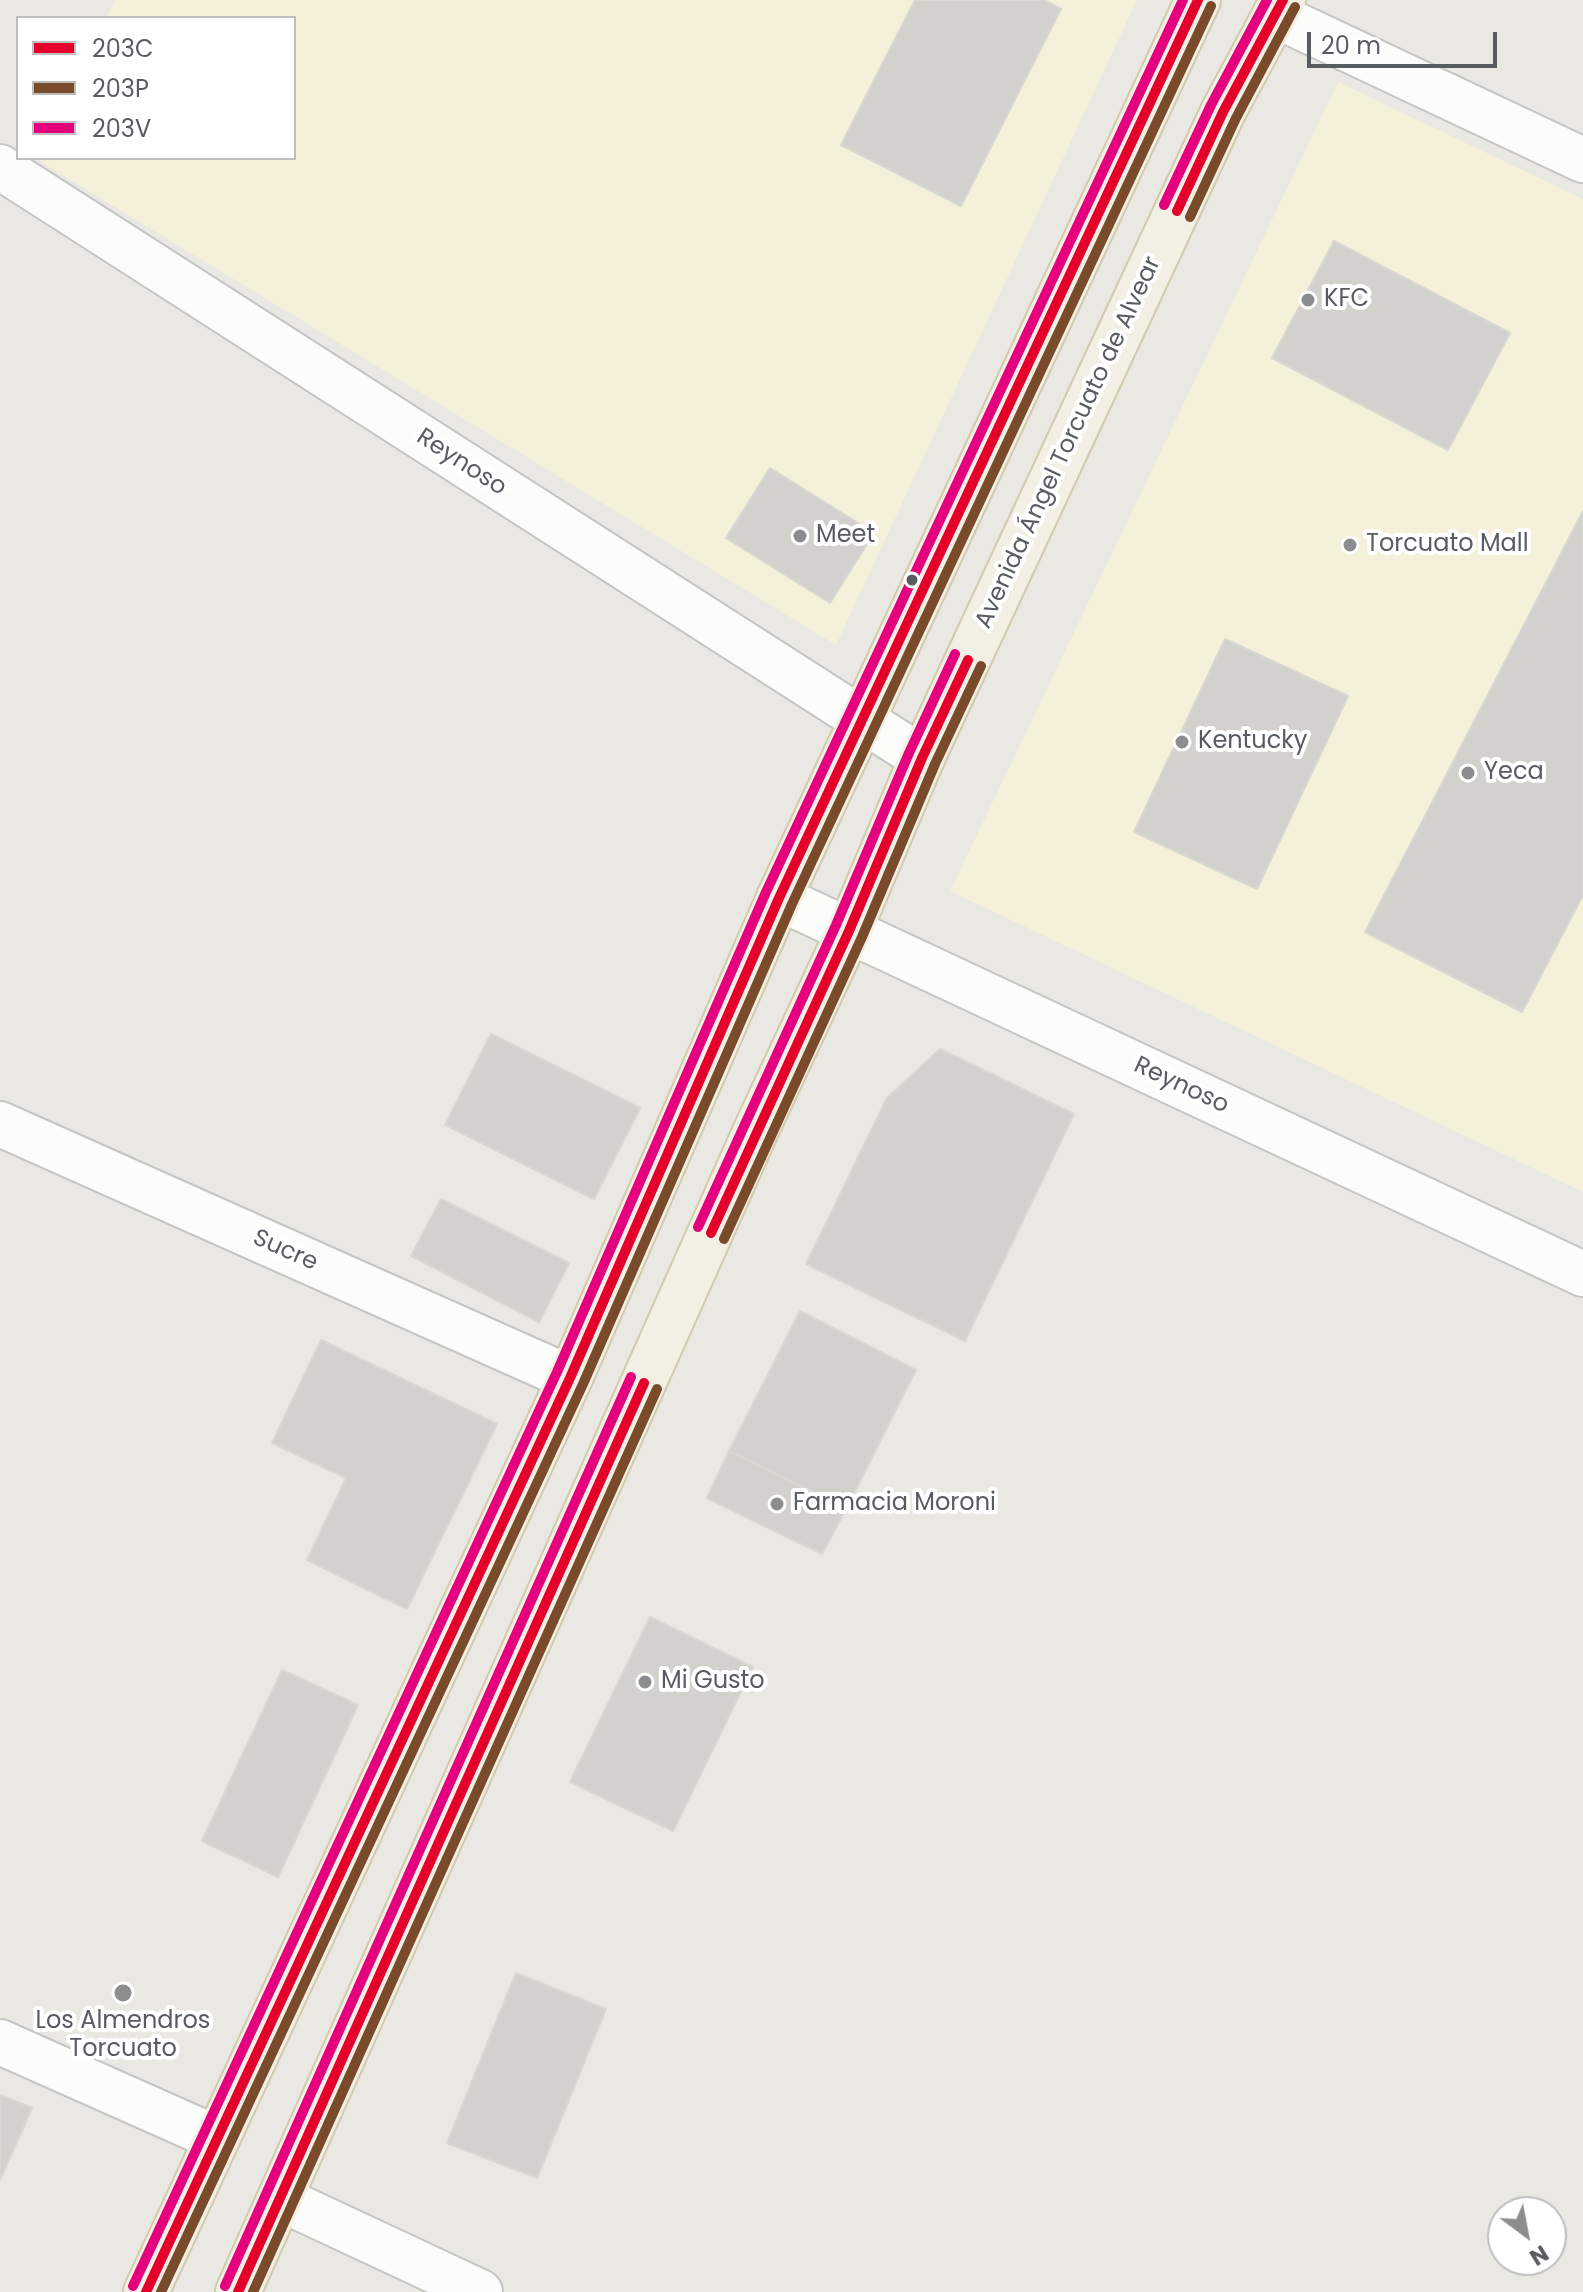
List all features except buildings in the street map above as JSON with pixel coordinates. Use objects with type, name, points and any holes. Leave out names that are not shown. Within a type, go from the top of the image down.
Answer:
[{"type":"main road","points":[[146,2292],[570,1378],[779,898],[1198,0]]},
{"type":"main road","name":"Avenida Ángel Torcuato de Alvear","points":[[238,2292],[757,1128],[849,931],[922,758],[1223,112],[1279,8]]},
{"type":"street","points":[[1279,8],[1583,160]]},
{"type":"street","name":"Reynoso","points":[[0,167],[922,758]]},
{"type":"street","name":"Reynoso","points":[[779,898],[1583,1274]]},
{"type":"street","name":"Sucre","points":[[0,1124],[570,1378]]},
{"type":"street","points":[[0,2042],[216,2138]]},
{"type":"street","points":[[281,2199],[480,2292]]},
{"type":"shaded area","points":[[115,0],[1137,0],[836,645],[41,162],[296,160],[296,16],[107,16]]},
{"type":"shaded area","name":"Torcuato Mall","points":[[1338,82],[1583,199],[1583,1192],[950,891]]},
{"type":"transit line","name":"203V","points":[[133,2286],[557,1372],[766,892],[1183,0]]},
{"type":"transit line","name":"203C","points":[[146,2292],[570,1378],[779,898],[1198,0]]},
{"type":"transit line","name":"203V","points":[[1164,205],[1211,105],[1267,0]]},
{"type":"transit line","name":"203C","points":[[1177,211],[1223,112],[1283,0]]},
{"type":"transit line","name":"203P","points":[[161,2292],[583,1384],[792,904],[1211,6]]},
{"type":"transit line","name":"203P","points":[[1190,217],[1236,118],[1295,7]]},
{"type":"transit line","name":"203V","points":[[698,1227],[955,654]]},
{"type":"transit line","name":"203C","points":[[711,1233],[968,660]]},
{"type":"transit line","name":"203P","points":[[724,1239],[981,666]]},
{"type":"transit line","name":"203V","points":[[225,2286],[631,1377]]},
{"type":"transit line","name":"203C","points":[[238,2292],[644,1383]]},
{"type":"transit line","name":"203P","points":[[253,2292],[657,1389]]},
{"type":"place","name":"KFC","points":[[1308,300]]},
{"type":"place","name":"Meet","points":[[800,536]]},
{"type":"place","name":"Torcuato Mall","points":[[1350,545]]},
{"type":"place","name":"Kentucky","points":[[1182,742]]},
{"type":"place","name":"Yeca","points":[[1468,773]]},
{"type":"place","name":"Farmacia Moroni","points":[[777,1504]]},
{"type":"place","name":"Mi Gusto","points":[[645,1682]]},
{"type":"place","name":"Los Almendros Torcuato","points":[[123,1993]]}]
